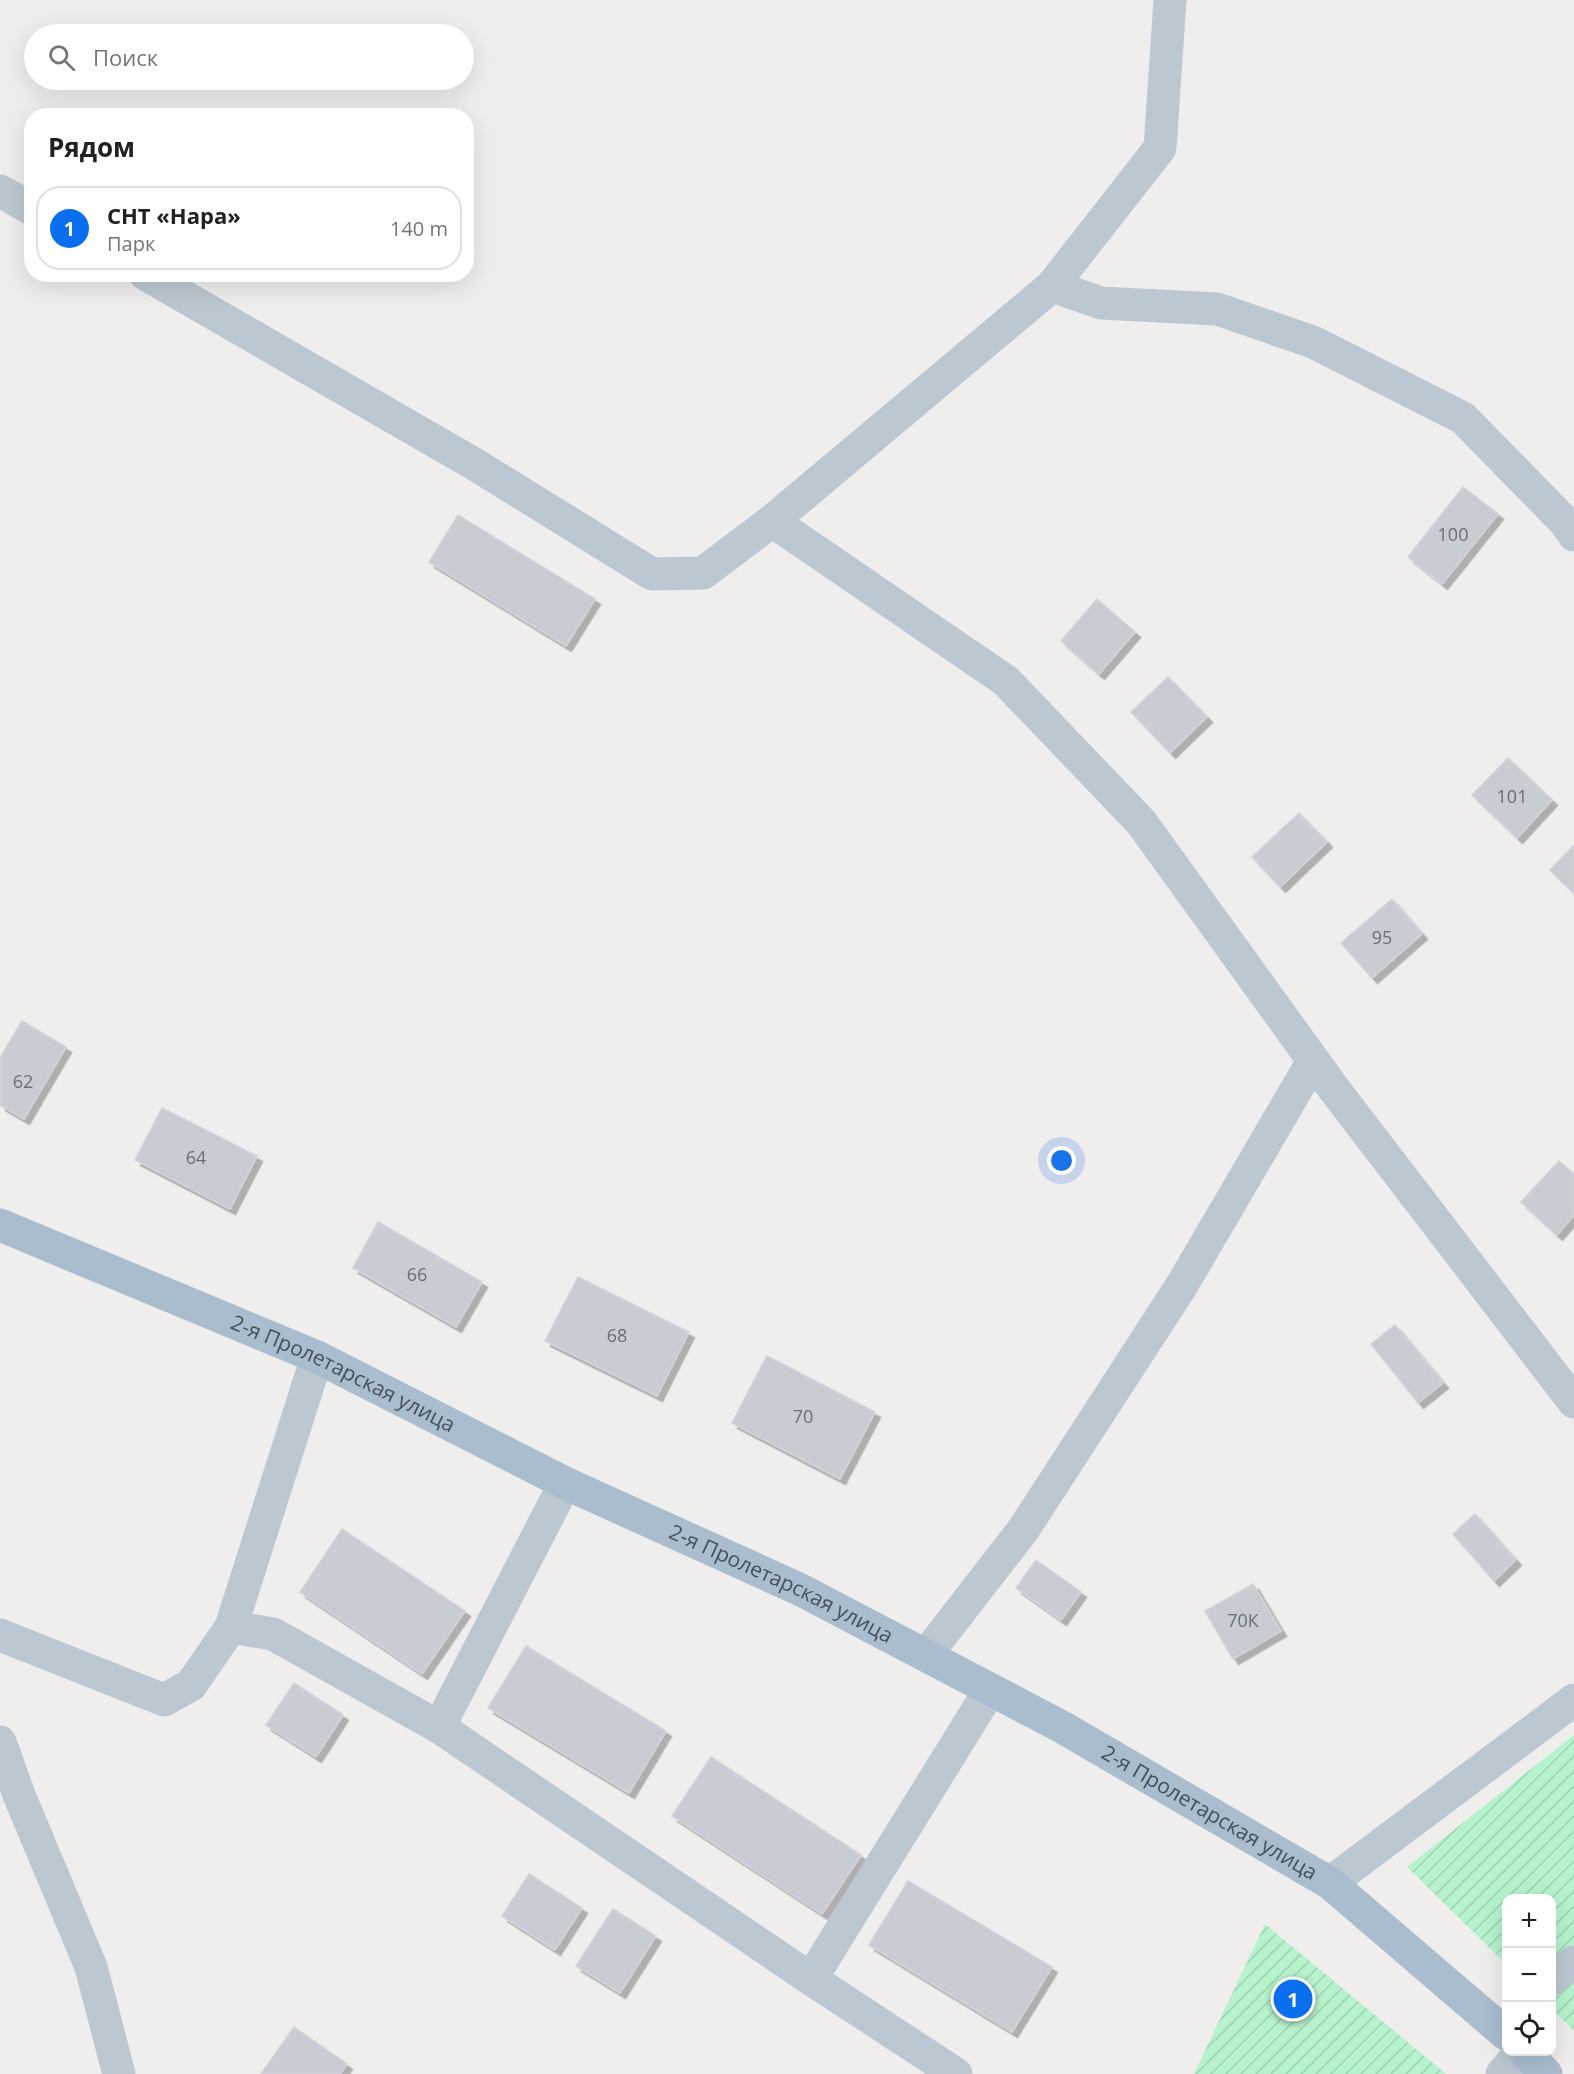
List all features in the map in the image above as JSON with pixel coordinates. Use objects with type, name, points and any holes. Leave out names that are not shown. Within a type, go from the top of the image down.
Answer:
[{"type":"main road","name":"2-я Пролетарская улица","points":[[0,1225],[316,1357],[565,1483],[801,1590],[1062,1727],[1330,1883],[1502,2024]]},
{"type":"main road","points":[[1527,2056],[1546,2074]]},
{"type":"street","points":[[159,282],[476,465],[652,574],[703,573],[772,521],[1052,286],[1160,148],[1170,0]]},
{"type":"street","points":[[0,191],[24,204]]},
{"type":"street","points":[[1052,286],[1101,303],[1217,309],[1313,342],[1463,418],[1564,521],[1574,535]]},
{"type":"street","points":[[772,521],[1006,681],[1141,822],[1313,1061],[1574,1401]]},
{"type":"street","points":[[926,1655],[1023,1530],[1182,1285],[1313,1061]]},
{"type":"street","points":[[0,1635],[164,1700],[191,1685],[231,1627],[316,1357]]},
{"type":"street","points":[[439,1727],[565,1483]]},
{"type":"street","points":[[231,1627],[273,1634],[439,1727],[811,1979],[956,2074]]},
{"type":"street","points":[[811,1979],[990,1690]]},
{"type":"street","points":[[1330,1883],[1574,1700]]},
{"type":"street","points":[[0,1742],[19,1795],[92,1967],[119,2074]]},
{"type":"street","points":[[1502,2074],[1519,2056]]},
{"type":"green space","points":[[1574,1735],[1574,2031],[1556,2013],[1556,1894],[1502,1894],[1502,1960],[1407,1867]]},
{"type":"green space","points":[[1265,1924],[1446,2074],[1194,2074]]},
{"type":"building","points":[[1463,487],[1498,514],[1442,584],[1408,557]]},
{"type":"building","points":[[458,515],[595,599],[566,646],[429,562]]},
{"type":"building","points":[[1097,599],[1135,632],[1099,674],[1061,641]]},
{"type":"building","points":[[1168,677],[1207,717],[1170,753],[1131,712]]},
{"type":"building","points":[[1508,758],[1552,800],[1517,838],[1472,795]]},
{"type":"building","points":[[1299,813],[1327,842],[1280,887],[1252,857]]},
{"type":"building","points":[[1574,845],[1574,893],[1550,870]]},
{"type":"building","points":[[1392,899],[1422,934],[1372,978],[1341,943]]},
{"type":"building","points":[[22,1021],[66,1047],[24,1119],[0,1105],[0,1058]]},
{"type":"building","points":[[162,1108],[257,1156],[230,1209],[135,1160]]},
{"type":"building","points":[[1559,1161],[1574,1174],[1574,1215],[1557,1235],[1521,1202]]},
{"type":"building","points":[[378,1222],[482,1282],[456,1327],[353,1268]]},
{"type":"building","points":[[578,1277],[689,1332],[657,1396],[545,1341]]},
{"type":"building","points":[[1395,1325],[1443,1383],[1418,1403],[1371,1344]]},
{"type":"building","points":[[767,1356],[875,1412],[840,1479],[732,1423]]},
{"type":"building","points":[[1475,1514],[1516,1560],[1494,1581],[1453,1534]]},
{"type":"building","points":[[342,1529],[465,1611],[422,1674],[300,1592]]},
{"type":"building","points":[[1036,1560],[1081,1592],[1061,1620],[1016,1588]]},
{"type":"building","points":[[1253,1584],[1281,1631],[1233,1659],[1205,1611]]},
{"type":"building","points":[[526,1646],[666,1731],[629,1793],[488,1708]]},
{"type":"building","points":[[294,1683],[343,1715],[316,1757],[266,1725]]},
{"type":"building","points":[[711,1757],[861,1855],[822,1914],[672,1816]]},
{"type":"building","points":[[529,1874],[582,1908],[555,1950],[502,1916]]},
{"type":"building","points":[[908,1881],[1052,1967],[1012,2032],[869,1945]]},
{"type":"building","points":[[613,1909],[656,1936],[620,1993],[576,1966]]},
{"type":"building","points":[[294,2027],[347,2064],[340,2074],[261,2074]]},
{"type":"place","name":"СНТ «Нара»","points":[[1293,1999]]}]
